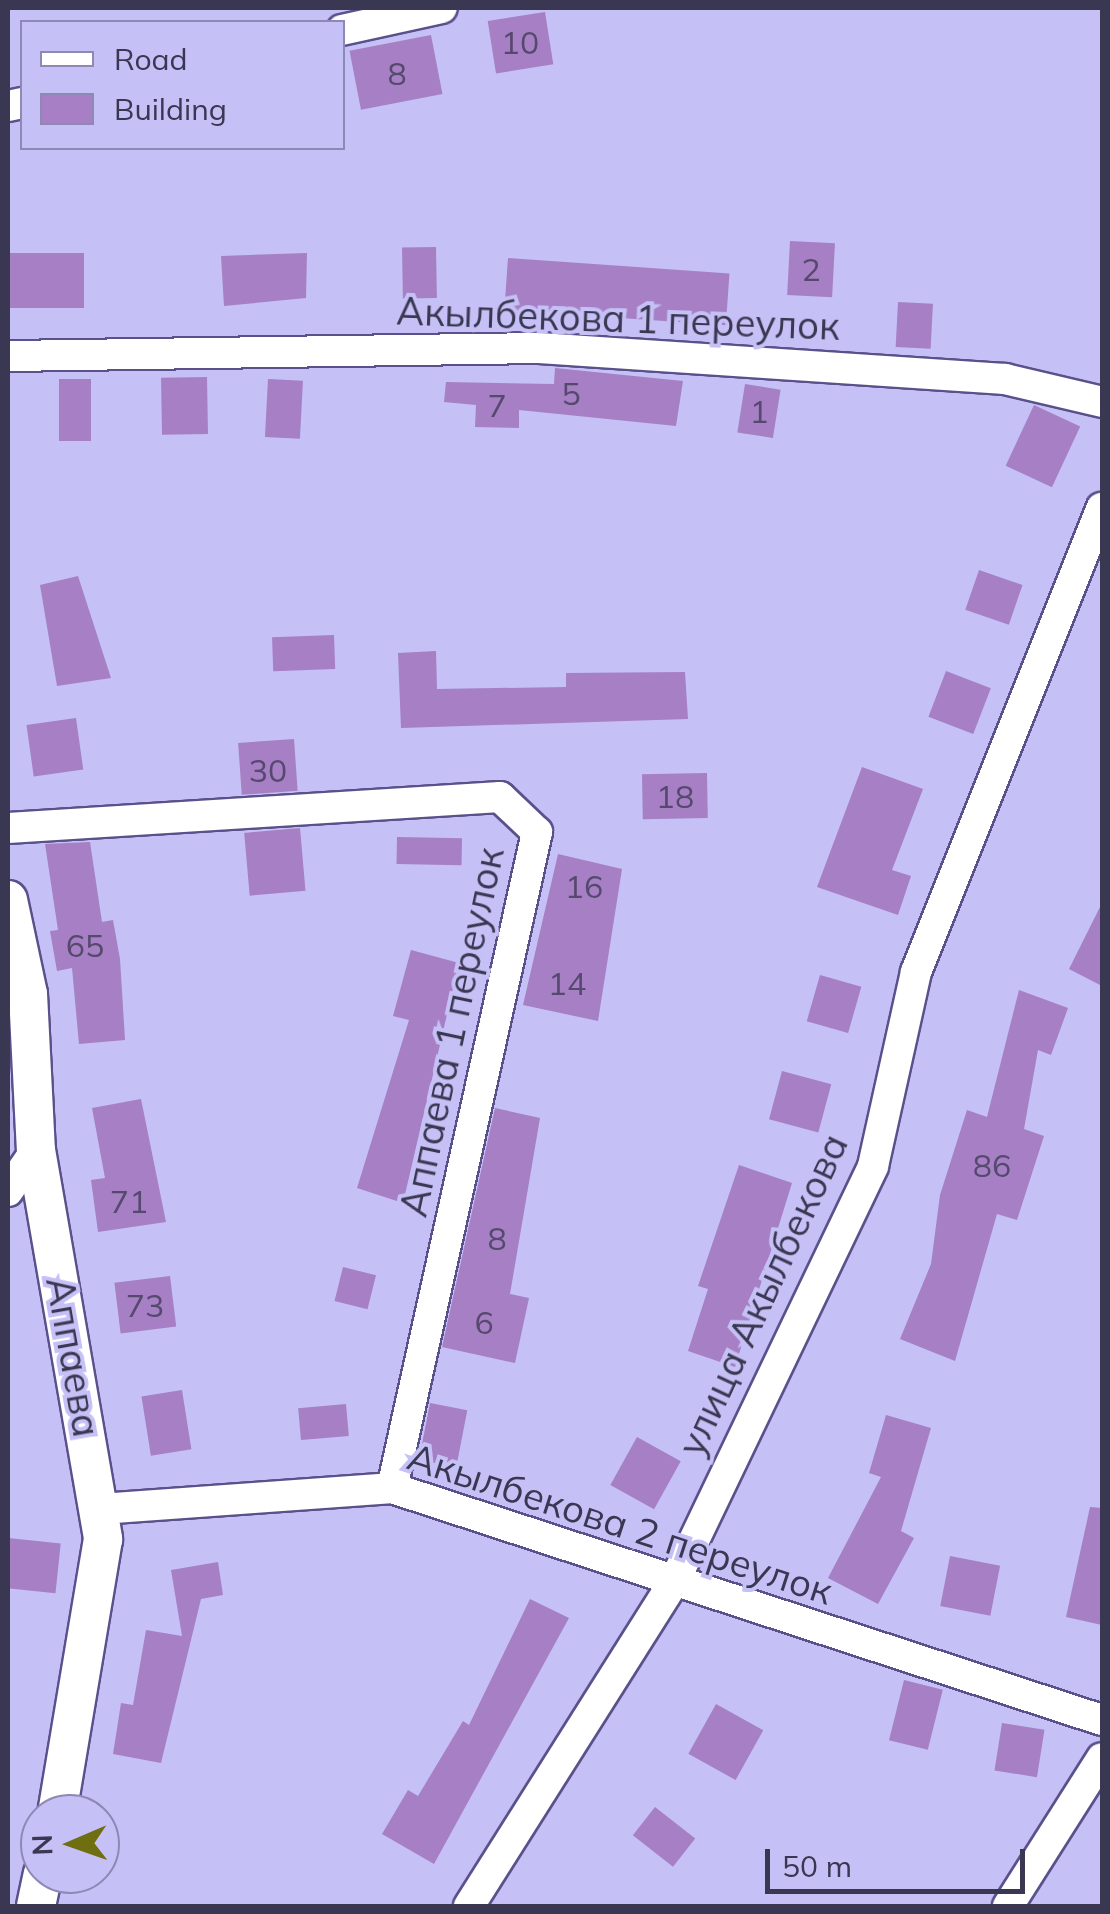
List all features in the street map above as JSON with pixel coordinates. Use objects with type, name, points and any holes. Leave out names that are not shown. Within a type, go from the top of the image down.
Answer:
[{"type":"street","points":[[345,29],[442,8]]},
{"type":"street","name":"Акылбекова 1 переулок","points":[[8,356],[539,348],[1005,379],[1102,402]]},
{"type":"street","name":"улица Акылбекова","points":[[469,1906],[674,1582],[873,1166],[916,972],[1102,508]]},
{"type":"street","name":"Аппаева 1 переулок","points":[[8,828],[500,797],[538,832],[392,1488]]},
{"type":"street","name":"Аппаева","points":[[8,900],[28,994],[36,1150],[100,1509],[60,1794]]},
{"type":"street","points":[[8,1192],[36,1150]]},
{"type":"street","name":"Акылбекова 2 переулок","points":[[100,1509],[392,1488],[1102,1720]]},
{"type":"street","points":[[1008,1906],[1102,1758]]},
{"type":"building","points":[[545,12],[553,64],[496,73],[488,21]]},
{"type":"building","points":[[431,35],[442,94],[361,110],[350,51]]},
{"type":"building","points":[[790,241],[835,243],[832,297],[787,295]]},
{"type":"building","points":[[436,247],[437,298],[403,299],[402,248]]},
{"type":"building","points":[[8,253],[84,253],[84,308],[8,308]]},
{"type":"building","points":[[307,253],[306,298],[224,306],[221,256]]},
{"type":"building","points":[[508,258],[729,273],[726,325],[504,310]]},
{"type":"building","points":[[898,302],[933,304],[931,349],[896,347]]},
{"type":"building","points":[[555,368],[683,381],[676,426],[519,410],[519,428],[475,427],[476,405],[444,402],[446,382],[554,384]]},
{"type":"building","points":[[207,377],[208,434],[162,435],[161,378]]},
{"type":"building","points":[[59,379],[91,379],[91,441],[59,441]]},
{"type":"building","points":[[268,379],[303,381],[300,439],[265,437]]},
{"type":"building","points":[[745,384],[781,390],[773,438],[737,432]]},
{"type":"building","points":[[1034,405],[1080,427],[1052,487],[1006,466]]},
{"type":"building","points":[[979,570],[1022,585],[1009,625],[965,610]]},
{"type":"building","points":[[78,576],[111,678],[57,686],[40,585]]},
{"type":"building","points":[[334,635],[335,669],[273,671],[272,637]]},
{"type":"building","points":[[436,651],[437,689],[566,687],[566,673],[685,672],[688,719],[401,728],[398,653]]},
{"type":"building","points":[[946,671],[991,688],[973,734],[928,717]]},
{"type":"building","points":[[76,718],[83,769],[34,776],[26,725]]},
{"type":"building","points":[[294,739],[298,791],[242,795],[238,743]]},
{"type":"building","points":[[862,767],[923,789],[892,870],[911,876],[898,915],[817,887]]},
{"type":"building","points":[[707,773],[708,818],[643,819],[642,774]]},
{"type":"building","points":[[300,828],[305,891],[250,896],[244,833]]},
{"type":"building","points":[[397,837],[462,838],[462,865],[397,864]]},
{"type":"building","points":[[90,842],[102,922],[113,920],[120,959],[125,1040],[79,1044],[72,968],[57,971],[50,931],[58,930],[45,844]]},
{"type":"building","points":[[558,854],[622,869],[598,1021],[523,1005]]},
{"type":"building","points":[[1102,903],[1102,986],[1069,969]]},
{"type":"building","points":[[411,950],[459,963],[403,1203],[357,1188],[409,1020],[393,1016]]},
{"type":"building","points":[[820,975],[861,987],[848,1033],[807,1021]]},
{"type":"building","points":[[1019,990],[1068,1008],[1051,1055],[1038,1050],[1024,1129],[1044,1136],[1017,1220],[997,1214],[955,1361],[900,1339],[931,1264],[940,1195],[967,1110],[987,1117]]},
{"type":"building","points":[[782,1071],[831,1084],[818,1132],[769,1119]]},
{"type":"building","points":[[141,1099],[166,1222],[98,1232],[91,1180],[105,1178],[92,1108]]},
{"type":"building","points":[[495,1108],[540,1118],[510,1294],[529,1298],[515,1363],[442,1347]]},
{"type":"building","points":[[739,1165],[792,1183],[735,1367],[688,1351],[708,1289],[698,1286]]},
{"type":"building","points":[[343,1267],[376,1275],[368,1309],[335,1301]]},
{"type":"building","points":[[170,1276],[176,1327],[121,1333],[114,1283]]},
{"type":"building","points":[[182,1390],[191,1449],[151,1456],[142,1396]]},
{"type":"building","points":[[430,1403],[467,1410],[456,1467],[419,1460]]},
{"type":"building","points":[[346,1404],[349,1436],[301,1440],[298,1408]]},
{"type":"building","points":[[886,1415],[931,1428],[901,1531],[914,1538],[878,1604],[828,1578],[881,1477],[869,1473]]},
{"type":"building","points":[[637,1437],[681,1461],[654,1509],[610,1485]]},
{"type":"building","points":[[1090,1507],[1102,1508],[1102,1625],[1066,1617]]},
{"type":"building","points":[[8,1538],[61,1544],[55,1593],[8,1588]]},
{"type":"building","points":[[950,1556],[1000,1566],[990,1616],[940,1606]]},
{"type":"building","points":[[218,1562],[223,1595],[201,1599],[161,1763],[113,1754],[121,1703],[133,1705],[146,1630],[182,1636],[171,1570]]},
{"type":"building","points":[[530,1599],[569,1618],[434,1864],[382,1834],[408,1790],[418,1796],[463,1721],[469,1725]]},
{"type":"building","points":[[904,1680],[943,1690],[928,1750],[889,1740]]},
{"type":"building","points":[[716,1704],[763,1730],[736,1780],[688,1754]]},
{"type":"building","points":[[1002,1723],[1044,1730],[1037,1777],[994,1770]]},
{"type":"building","points":[[655,1807],[695,1838],[673,1867],[633,1835]]}]
